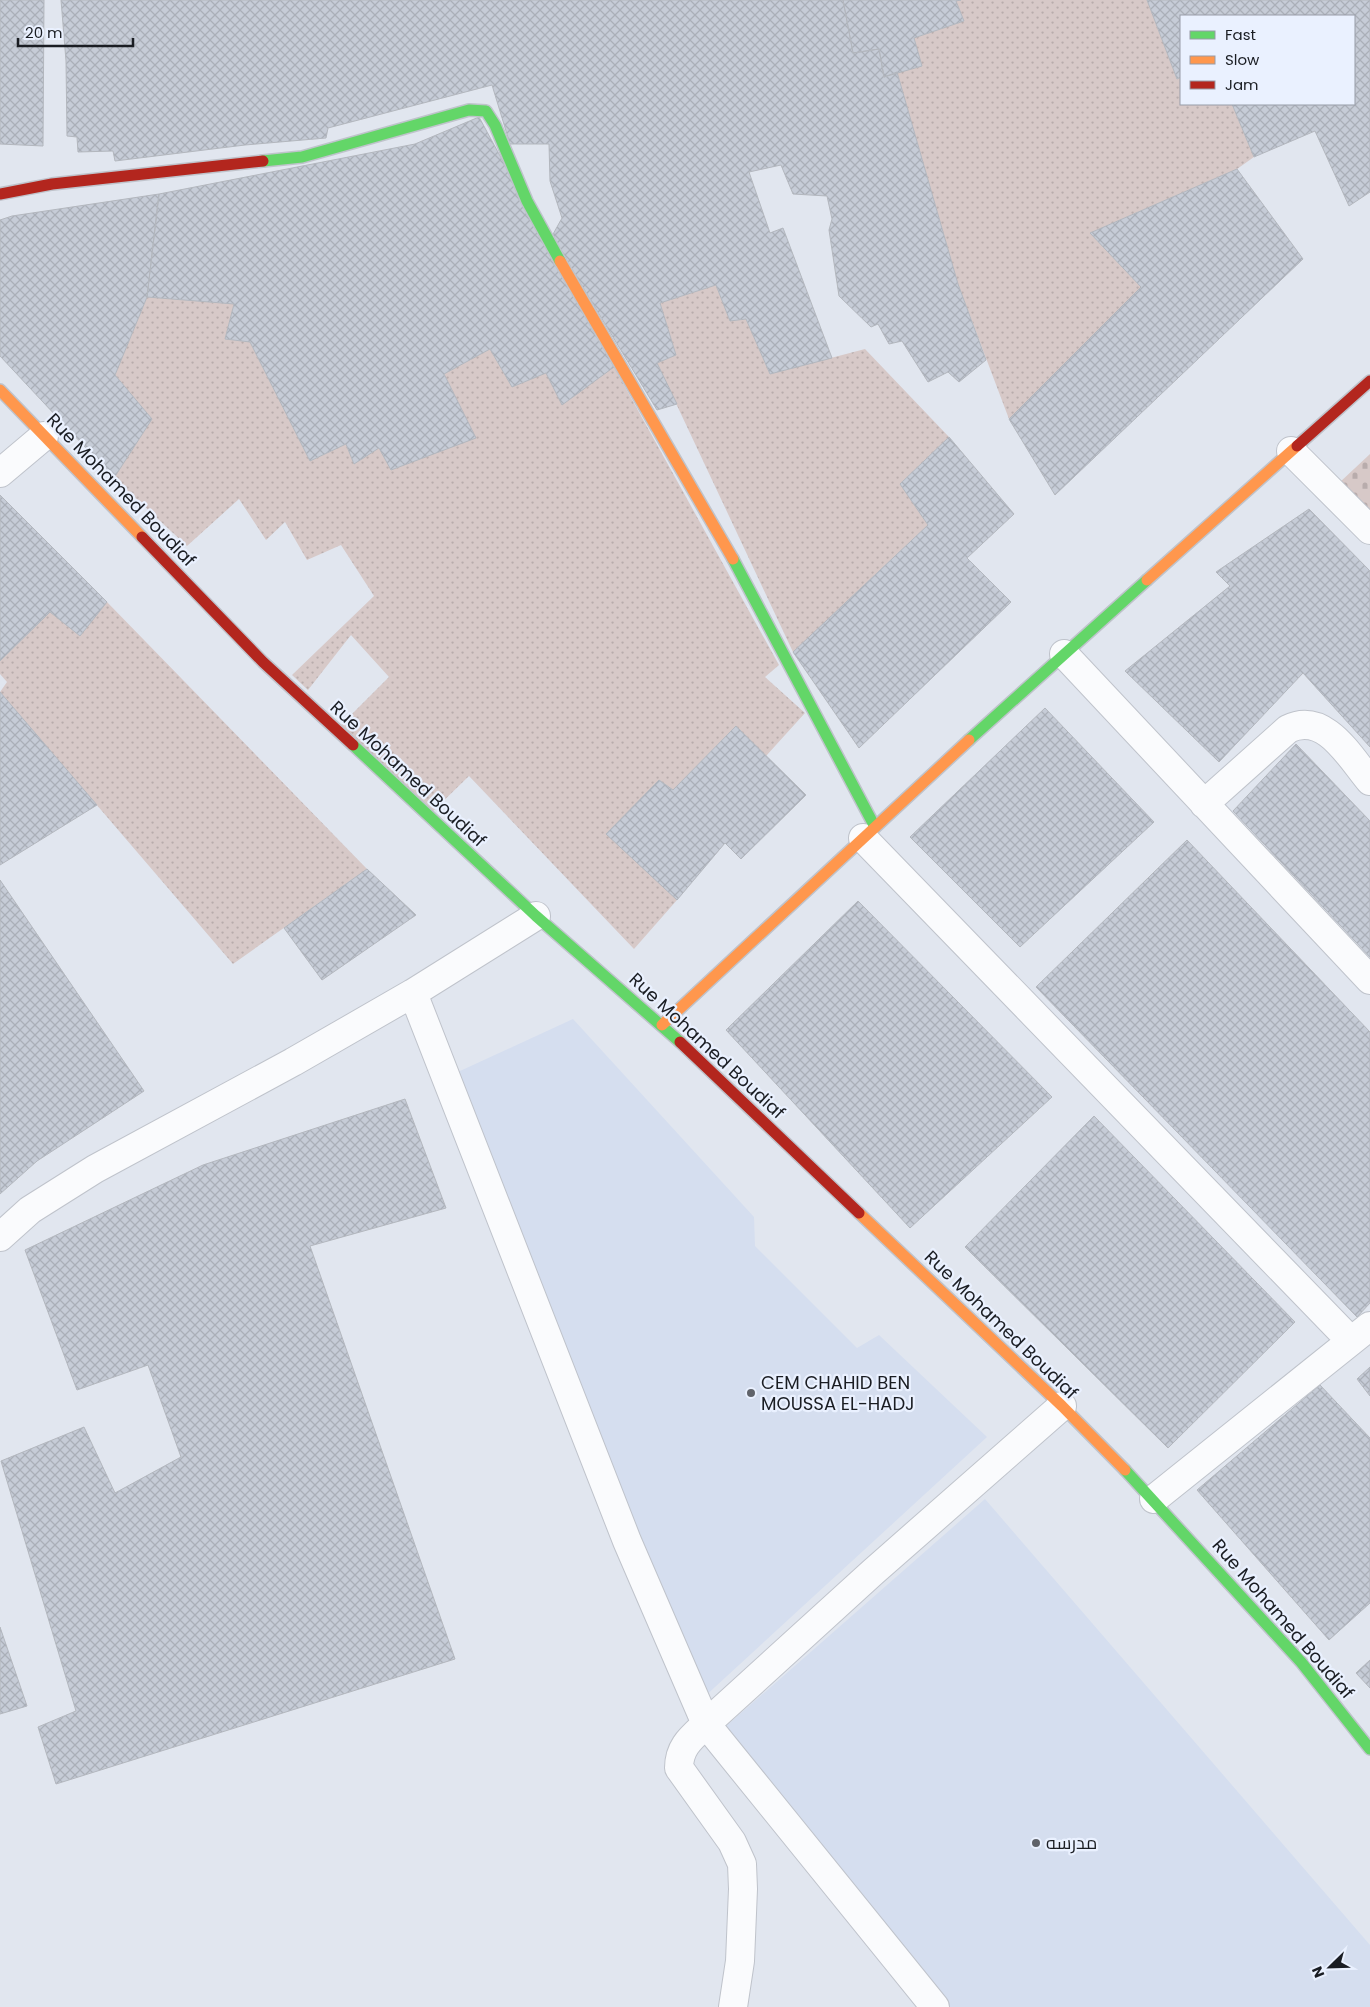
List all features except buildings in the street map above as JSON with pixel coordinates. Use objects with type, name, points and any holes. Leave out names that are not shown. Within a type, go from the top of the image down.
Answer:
[{"type":"street","points":[[0,194],[52,184],[302,157],[469,110],[481,109],[486,111],[495,125],[531,209],[582,301],[692,486],[760,608],[869,833],[1361,1333],[1154,1499]]},
{"type":"street","points":[[662,1025],[1064,654],[1370,381]]},
{"type":"street","name":"Rue Mohamed Boudiaf","points":[[0,390],[263,662],[536,916],[662,1025],[1062,1406],[1154,1499],[1301,1662],[1370,1749]]},
{"type":"street","points":[[0,473],[44,436]]},
{"type":"street","points":[[1291,451],[1370,530]]},
{"type":"street","points":[[1064,654],[1370,980]]},
{"type":"street","points":[[1204,804],[1288,729],[1305,723],[1317,725],[1329,733],[1370,781]]},
{"type":"street","points":[[0,1237],[30,1210],[95,1170],[293,1062],[413,993],[536,916]]},
{"type":"street","points":[[413,993],[627,1541],[706,1724],[935,2007]]},
{"type":"street","points":[[733,2007],[740,1961],[743,1889],[742,1864],[732,1842],[679,1768],[679,1755],[690,1738],[873,1572],[1062,1406]]},
{"type":"shaded area","name":"CEM CHAHID BEN MOUSSA EL-HADJ","points":[[573,1019],[754,1217],[755,1246],[857,1348],[879,1335],[987,1437],[690,1710],[436,1082]]},
{"type":"shaded area","name":"مدرسه","points":[[985,1499],[1370,1945],[1370,2007],[921,2007],[708,1742]]},
{"type":"green space","points":[[1147,0],[1177,79],[1180,78],[1180,105],[1232,105],[1254,157],[1237,169],[1090,233],[1141,287],[1009,419],[958,284],[897,72],[922,66],[914,38],[964,21],[956,1]]},
{"type":"green space","points":[[716,285],[730,321],[746,319],[770,374],[865,349],[949,437],[900,484],[928,525],[793,652],[657,363],[676,355],[660,303]]},
{"type":"green space","points":[[147,297],[234,304],[225,339],[250,342],[310,461],[346,444],[354,464],[379,448],[391,470],[475,437],[444,374],[490,349],[512,387],[546,373],[614,367],[779,665],[765,677],[805,713],[766,756],[736,726],[673,790],[659,780],[607,834],[677,900],[634,949],[469,776],[429,815],[341,725],[389,677],[351,635],[308,690],[292,675],[374,596],[341,545],[307,560],[285,522],[266,540],[239,499],[187,546],[114,478],[152,419],[115,375]]},
{"type":"green space","points":[[1370,454],[1370,515],[1339,483]]},
{"type":"green space","points":[[107,602],[367,869],[233,964],[0,692],[7,682],[0,674],[0,661],[50,612],[80,636]]},
{"type":"traffic: fast","points":[[263,161],[302,157],[469,110],[486,111],[495,125],[527,201],[560,261]]},
{"type":"traffic: fast","points":[[733,559],[875,827]]},
{"type":"traffic: fast","points":[[969,740],[1147,580]]},
{"type":"traffic: fast","points":[[353,745],[536,916],[680,1042]]},
{"type":"traffic: fast","points":[[1125,1470],[1301,1662],[1370,1749]]},
{"type":"traffic: slow","points":[[560,261],[733,559]]},
{"type":"traffic: slow","points":[[0,390],[142,537]]},
{"type":"traffic: slow","points":[[1147,580],[1297,446]]},
{"type":"traffic: slow","points":[[662,1025],[969,740]]},
{"type":"traffic: slow","points":[[859,1213],[1062,1406],[1125,1470]]},
{"type":"traffic: jam","points":[[0,194],[52,184],[263,161]]},
{"type":"traffic: jam","points":[[1297,446],[1370,381]]},
{"type":"traffic: jam","points":[[142,537],[263,662],[353,745]]},
{"type":"traffic: jam","points":[[680,1042],[859,1213]]},
{"type":"place","name":"CEM CHAHID BEN MOUSSA EL-HADJ","points":[[751,1393]]},
{"type":"place","name":"مدرسه","points":[[1036,1843]]}]
